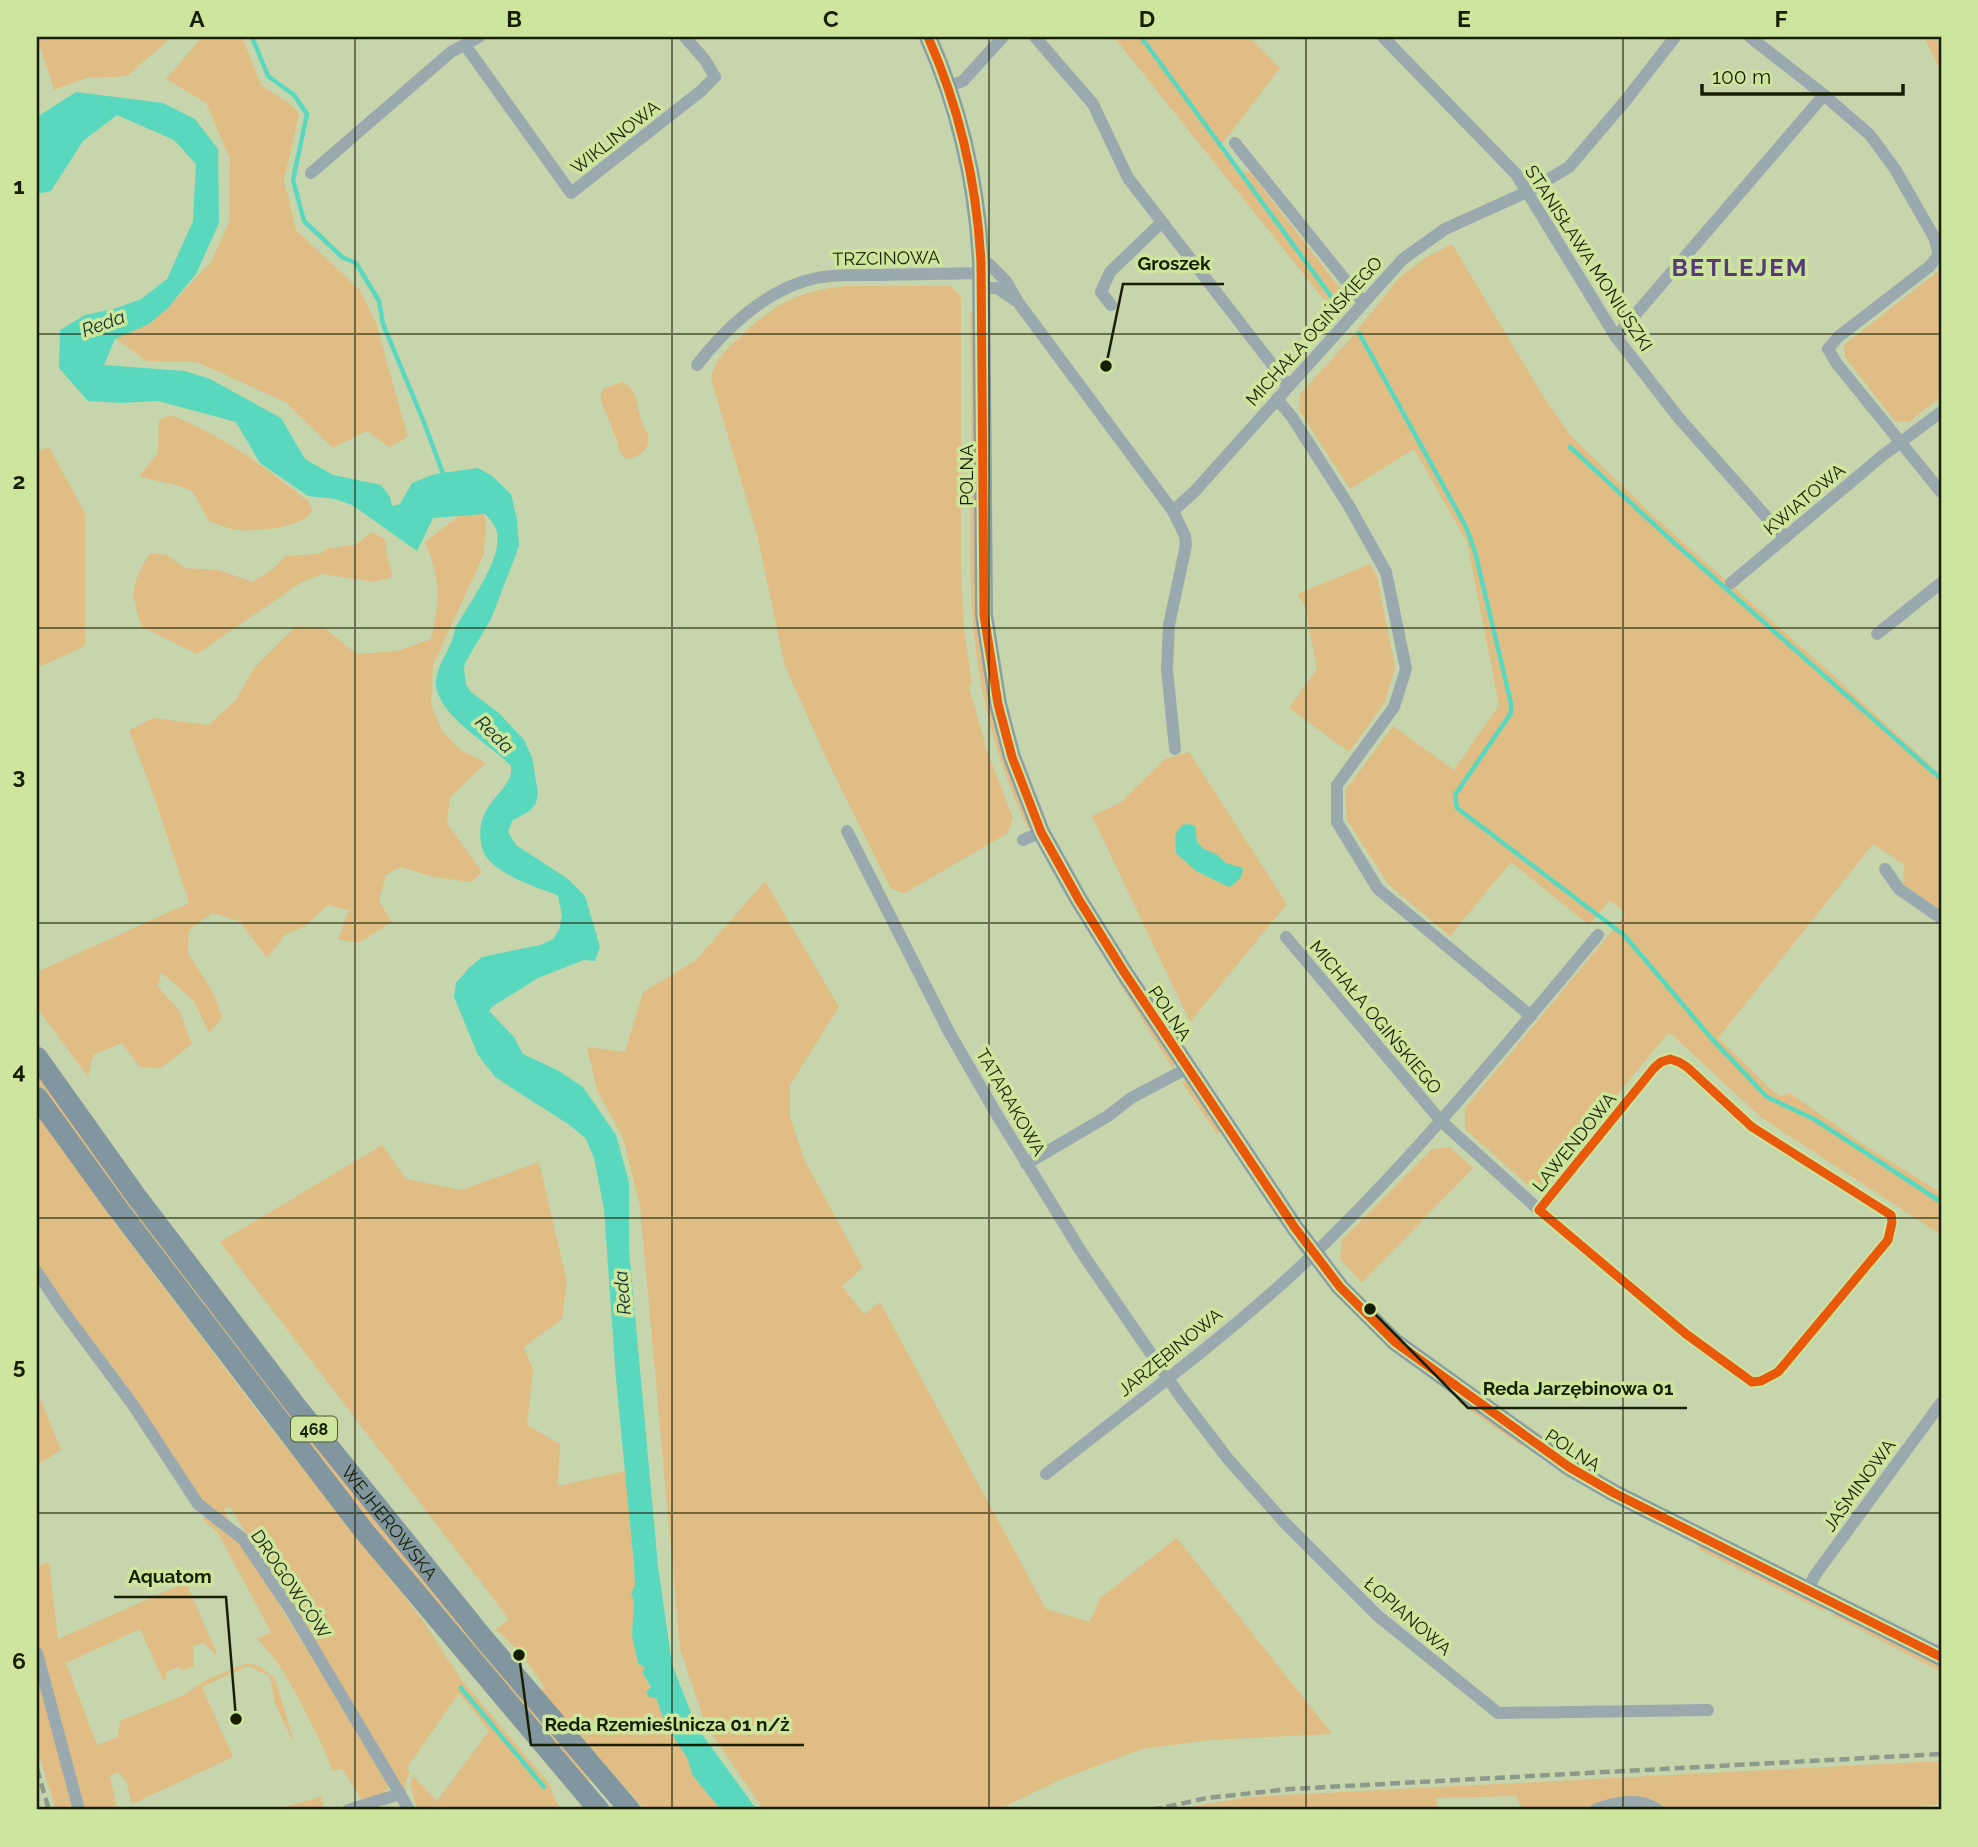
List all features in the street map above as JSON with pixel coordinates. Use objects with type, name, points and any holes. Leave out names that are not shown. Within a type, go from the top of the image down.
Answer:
[{"type":"main road","name":"WEJHEROWSKA","points":[[37,1057],[136,1196],[296,1406],[484,1639],[630,1810]]},
{"type":"main road","name":"WEJHEROWSKA","points":[[37,1097],[118,1209],[364,1531],[599,1810]]},
{"type":"street","points":[[311,173],[452,52],[479,37]]},
{"type":"street","name":"WIKLINOWA","points":[[465,45],[571,193],[691,100],[715,78],[705,60],[685,37]]},
{"type":"street","name":"POLNA","points":[[928,37],[947,87],[970,163],[978,211],[981,275],[983,585],[989,653],[1005,732],[1041,832],[1118,964],[1313,1254],[1345,1294],[1403,1348],[1569,1467],[1614,1493],[1941,1657]]},
{"type":"street","points":[[947,87],[963,81],[1003,37]]},
{"type":"street","points":[[1035,37],[1093,104],[1128,178],[1288,385]]},
{"type":"street","name":"STANISŁAWA MONIUSZKI","points":[[1383,37],[1516,174],[1616,337],[1678,417],[1786,538]]},
{"type":"street","name":"MICHAŁA OGIŃSKIEGO","points":[[1173,511],[1195,491],[1403,259],[1445,229],[1527,192],[1569,167],[1675,37]]},
{"type":"street","points":[[1750,37],[1870,135],[1895,169],[1934,237],[1939,254],[1930,266],[1838,337],[1828,349],[1837,364],[1941,492]]},
{"type":"street","points":[[1616,337],[1824,95]]},
{"type":"street","points":[[1235,143],[1363,302]]},
{"type":"street","points":[[1111,305],[1101,292],[1104,281],[1162,222]]},
{"type":"street","points":[[1018,302],[981,275],[989,264],[1006,281],[1018,302],[1173,511],[1185,536],[1186,545],[1169,625],[1167,669],[1175,749]]},
{"type":"street","name":"TRZCINOWA","points":[[697,365],[744,316],[775,294],[804,281],[829,275],[981,275]]},
{"type":"street","points":[[1277,398],[1349,506],[1386,572],[1406,669],[1394,707],[1336,785],[1337,822],[1378,889],[1531,1016]]},
{"type":"street","name":"KWIATOWA","points":[[1731,583],[1941,411]]},
{"type":"street","points":[[1877,634],[1941,583]]},
{"type":"street","name":"TATARAKOWA","points":[[847,831],[949,1032],[1026,1164],[1082,1253],[1167,1378]]},
{"type":"street","points":[[1023,841],[1041,832]]},
{"type":"street","points":[[1885,869],[1899,889],[1941,918]]},
{"type":"street","name":"JARZĘBINOWA","points":[[1046,1474],[1167,1378],[1313,1254],[1425,1140],[1598,935]]},
{"type":"street","name":"MICHAŁA OGIŃSKIEGO","points":[[1286,937],[1441,1121]]},
{"type":"street","name":"LAWENDOWA","points":[[1441,1121],[1539,1210],[1686,1334],[1752,1382],[1761,1381],[1779,1372],[1888,1240],[1892,1222],[1891,1215],[1752,1127],[1687,1067],[1670,1059],[1654,1068],[1539,1210]]},
{"type":"street","points":[[1026,1164],[1108,1116],[1131,1098],[1188,1068]]},
{"type":"street","name":"DROGOWCÓW","points":[[37,1272],[133,1405],[198,1504],[243,1539],[290,1609],[409,1810]]},
{"type":"street","name":"ŁOPIANOWA","points":[[1167,1378],[1256,1491],[1359,1598],[1498,1713],[1708,1710]]},
{"type":"street","name":"JAŚMINOWA","points":[[1808,1589],[1815,1575],[1941,1403]]},
{"type":"street","points":[[37,1653],[79,1810]]},
{"type":"street","points":[[348,1810],[400,1794]]},
{"type":"street","points":[[1595,1810],[1619,1802],[1639,1802],[1652,1805],[1658,1810]]},
{"type":"shaded area","points":[[37,37],[172,37],[127,76],[86,78],[54,90]]},
{"type":"shaded area","points":[[202,37],[242,37],[261,85],[290,104],[299,114],[284,180],[296,230],[360,290],[376,323],[408,437],[389,447],[367,431],[333,448],[285,402],[197,362],[146,361],[114,337],[173,302],[211,262],[229,222],[230,159],[206,103],[166,79]]},
{"type":"shaded area","points":[[1114,37],[1249,37],[1280,68],[1219,148],[1238,171],[1250,172],[1342,291],[1344,307],[1338,317]]},
{"type":"shaded area","points":[[1924,37],[1936,38],[1941,49],[1941,72]]},
{"type":"shaded area","points":[[1452,244],[1543,396],[1570,435],[1652,515],[1941,775],[1941,910],[1903,884],[1904,865],[1873,844],[1718,1038],[1769,1088],[1781,1096],[1790,1093],[1861,1143],[1941,1193],[1941,1235],[1762,1118],[1669,1032],[1543,1185],[1529,1186],[1465,1129],[1465,1108],[1626,914],[1610,900],[1589,925],[1511,862],[1450,936],[1388,884],[1347,820],[1345,791],[1393,726],[1454,770],[1499,705],[1467,542],[1414,449],[1350,489],[1299,410],[1300,394],[1351,338],[1399,278],[1425,258]]},
{"type":"shaded area","points":[[1941,269],[1941,397],[1909,422],[1895,421],[1845,357],[1844,345]]},
{"type":"shaded area","points":[[847,286],[951,286],[961,297],[961,571],[964,629],[972,684],[969,687],[987,751],[1013,818],[1008,833],[905,893],[891,889],[827,760],[785,666],[757,535],[711,378],[724,352],[775,308],[814,291]]},
{"type":"shaded area","points":[[970,312],[974,312],[977,594],[1030,824],[1028,829],[995,742],[977,658],[970,569]]},
{"type":"shaded area","points":[[622,382],[631,388],[636,397],[648,437],[645,450],[631,458],[624,457],[620,452],[601,398],[603,389]]},
{"type":"shaded area","points":[[170,415],[208,432],[243,453],[309,502],[312,511],[299,522],[289,525],[266,529],[234,529],[209,521],[188,489],[139,476],[158,453],[159,420]]},
{"type":"shaded area","points":[[49,447],[85,513],[85,646],[37,668],[37,452]]},
{"type":"shaded area","points":[[469,508],[477,508],[486,519],[484,554],[433,665],[431,705],[442,731],[459,749],[486,763],[450,797],[447,823],[482,872],[471,882],[434,877],[400,867],[386,875],[379,901],[392,922],[358,943],[338,939],[349,910],[328,905],[305,926],[285,935],[267,958],[239,921],[212,913],[189,930],[188,953],[214,994],[222,1018],[209,1033],[194,1001],[161,972],[158,987],[179,1010],[192,1044],[161,1068],[140,1067],[122,1043],[93,1055],[88,1077],[37,1008],[37,972],[189,903],[129,730],[153,718],[208,725],[235,701],[254,668],[296,626],[324,628],[357,654],[397,651],[431,639],[437,590],[434,567],[425,542]]},
{"type":"shaded area","points":[[372,532],[385,539],[393,577],[374,582],[322,574],[302,582],[197,654],[142,627],[135,605],[134,589],[150,553],[167,555],[185,568],[219,570],[253,582],[286,556],[318,554],[329,548],[355,545]]},
{"type":"shaded area","points":[[1370,564],[1377,576],[1395,668],[1385,702],[1349,752],[1289,708],[1317,669],[1305,606],[1297,594]]},
{"type":"shaded area","points":[[1189,752],[1287,904],[1190,1022],[1092,816],[1121,802],[1165,759]]},
{"type":"shaded area","points":[[765,881],[839,1007],[790,1085],[790,1116],[804,1159],[863,1268],[842,1286],[864,1314],[880,1302],[1046,1609],[1090,1622],[1100,1598],[1177,1538],[1332,1734],[1211,1740],[1142,1749],[1062,1779],[997,1810],[764,1810],[706,1726],[680,1649],[640,1206],[623,1138],[597,1090],[587,1047],[625,1052],[643,992],[695,961]]},
{"type":"shaded area","points":[[1118,981],[1123,982],[1175,1063],[1173,1069]]},
{"type":"shaded area","points":[[37,1071],[592,1779],[586,1783],[397,1559],[89,1156],[37,1082]]},
{"type":"shaded area","points":[[1181,1081],[1189,1082],[1221,1128],[1219,1133],[1217,1134]]},
{"type":"shaded area","points":[[37,1112],[106,1211],[255,1408],[421,1618],[461,1679],[551,1786],[561,1810],[417,1810],[410,1784],[413,1776],[437,1801],[489,1731],[459,1693],[407,1768],[410,1772],[405,1784],[407,1799],[230,1507],[224,1509],[230,1523],[210,1512],[121,1378],[55,1292],[37,1263]]},
{"type":"shaded area","points":[[382,1145],[406,1179],[461,1190],[539,1162],[567,1282],[562,1319],[524,1347],[533,1370],[527,1425],[560,1444],[558,1486],[626,1471],[635,1585],[631,1594],[634,1599],[632,1636],[638,1662],[645,1668],[642,1672],[665,1723],[687,1758],[693,1776],[721,1810],[645,1810],[541,1691],[545,1688],[529,1664],[496,1630],[509,1619],[220,1242]]},
{"type":"shaded area","points":[[1450,1147],[1473,1168],[1362,1283],[1340,1259],[1342,1240],[1432,1149]]},
{"type":"shaded area","points":[[37,1390],[61,1450],[37,1465]]},
{"type":"shaded area","points":[[1462,1400],[1522,1442],[1523,1447],[1457,1401]]},
{"type":"shaded area","points":[[206,1518],[243,1546],[389,1783],[383,1794],[362,1800],[342,1769],[332,1771],[292,1686],[280,1666],[257,1639],[271,1632],[218,1533],[202,1519]]},
{"type":"shaded area","points":[[1700,1542],[1824,1604],[1825,1612],[1698,1549]]},
{"type":"shaded area","points":[[49,1562],[58,1639],[186,1582],[218,1656],[203,1643],[193,1646],[194,1666],[183,1671],[178,1667],[167,1671],[166,1679],[163,1680],[140,1629],[66,1663],[97,1745],[118,1737],[120,1721],[184,1695],[204,1681],[247,1663],[259,1666],[275,1678],[295,1746],[275,1704],[270,1676],[248,1666],[202,1687],[233,1757],[132,1804],[126,1781],[118,1772],[110,1776],[117,1810],[82,1810],[37,1642],[37,1566]]},
{"type":"shaded area","points":[[1838,1611],[1941,1664],[1941,1672],[1832,1615]]},
{"type":"shaded area","points":[[37,1667],[76,1810],[56,1810],[37,1748]]},
{"type":"shaded area","points":[[1941,1761],[1941,1804],[1920,1806],[1920,1810],[1667,1810],[1656,1804],[1591,1810],[1523,1810],[1516,1796],[1437,1798],[1437,1808],[1448,1810],[1174,1810],[1248,1797]]},
{"type":"shaded area","points":[[320,1794],[324,1806],[320,1810],[274,1810],[319,1797]]},
{"type":"water","name":"Reda","points":[[76,92],[163,103],[195,119],[218,149],[219,223],[196,274],[168,308],[149,324],[115,339],[104,365],[185,371],[210,379],[281,418],[305,459],[333,475],[381,485],[390,497],[392,506],[400,504],[412,483],[435,474],[478,468],[492,476],[511,494],[519,545],[491,619],[465,663],[466,685],[471,692],[499,713],[524,740],[532,757],[538,793],[536,803],[531,810],[512,821],[508,832],[516,845],[568,879],[585,896],[600,947],[595,961],[584,960],[538,978],[489,1011],[514,1037],[523,1054],[559,1071],[583,1087],[616,1135],[629,1182],[629,1249],[658,1566],[672,1664],[696,1726],[757,1810],[721,1810],[693,1776],[687,1758],[665,1723],[656,1698],[649,1697],[646,1693],[651,1687],[642,1672],[645,1668],[638,1663],[632,1636],[634,1600],[631,1594],[635,1585],[634,1565],[616,1379],[604,1209],[594,1158],[586,1139],[571,1126],[495,1077],[478,1055],[454,997],[456,983],[482,957],[540,945],[553,939],[559,930],[562,916],[558,896],[511,876],[489,861],[485,855],[480,832],[482,819],[507,783],[511,766],[452,716],[437,692],[438,672],[455,629],[495,556],[496,529],[485,514],[433,518],[417,551],[352,505],[335,499],[308,496],[260,463],[236,422],[158,401],[88,401],[59,368],[60,330],[85,315],[141,299],[167,279],[193,221],[196,164],[174,140],[117,115],[83,141],[51,191],[37,194],[37,117]]},
{"type":"water","points":[[1182,825],[1195,826],[1197,842],[1204,849],[1216,854],[1226,863],[1243,868],[1241,877],[1235,884],[1229,887],[1196,871],[1176,853],[1175,835]]},
{"type":"waterway","points":[[252,37],[268,76],[294,95],[307,114],[293,180],[304,221],[342,257],[356,263],[379,301],[383,324],[444,476]]},
{"type":"waterway","points":[[1141,37],[1341,310]]},
{"type":"waterway","points":[[1359,333],[1466,527],[1475,552],[1511,703],[1511,713],[1455,795],[1457,808],[1624,935],[1712,1039],[1767,1097],[1814,1119],[1941,1202]]},
{"type":"waterway","points":[[1570,447],[1941,779]]},
{"type":"waterway","points":[[461,1688],[544,1787]]},
{"type":"railway","points":[[1152,1810],[1207,1798],[1290,1789],[1941,1754]]},
{"type":"railway","points":[[37,1769],[49,1810]]},
{"type":"cycle path","points":[[928,37],[958,120],[976,205],[981,263],[984,615],[998,704],[1012,757],[1041,832],[1124,972],[1295,1228],[1340,1287],[1395,1342],[1569,1467],[1614,1493],[1941,1657]]},
{"type":"cycle path","points":[[1670,1059],[1687,1067],[1752,1127],[1891,1215],[1888,1240],[1778,1372],[1761,1381],[1752,1382],[1686,1334],[1539,1210],[1654,1068],[1670,1059]]},
{"type":"place","name":"Groszek","points":[[1106,366]]},
{"type":"place","name":"Reda Jarzębinowa 01","points":[[1370,1309]]},
{"type":"place","name":"Reda Rzemieślnicza 01 n/ż","points":[[519,1655]]},
{"type":"place","name":"Aquatom","points":[[236,1719]]},
{"type":"district","name":"BETLEJEM","points":[[1740,267]]}]
